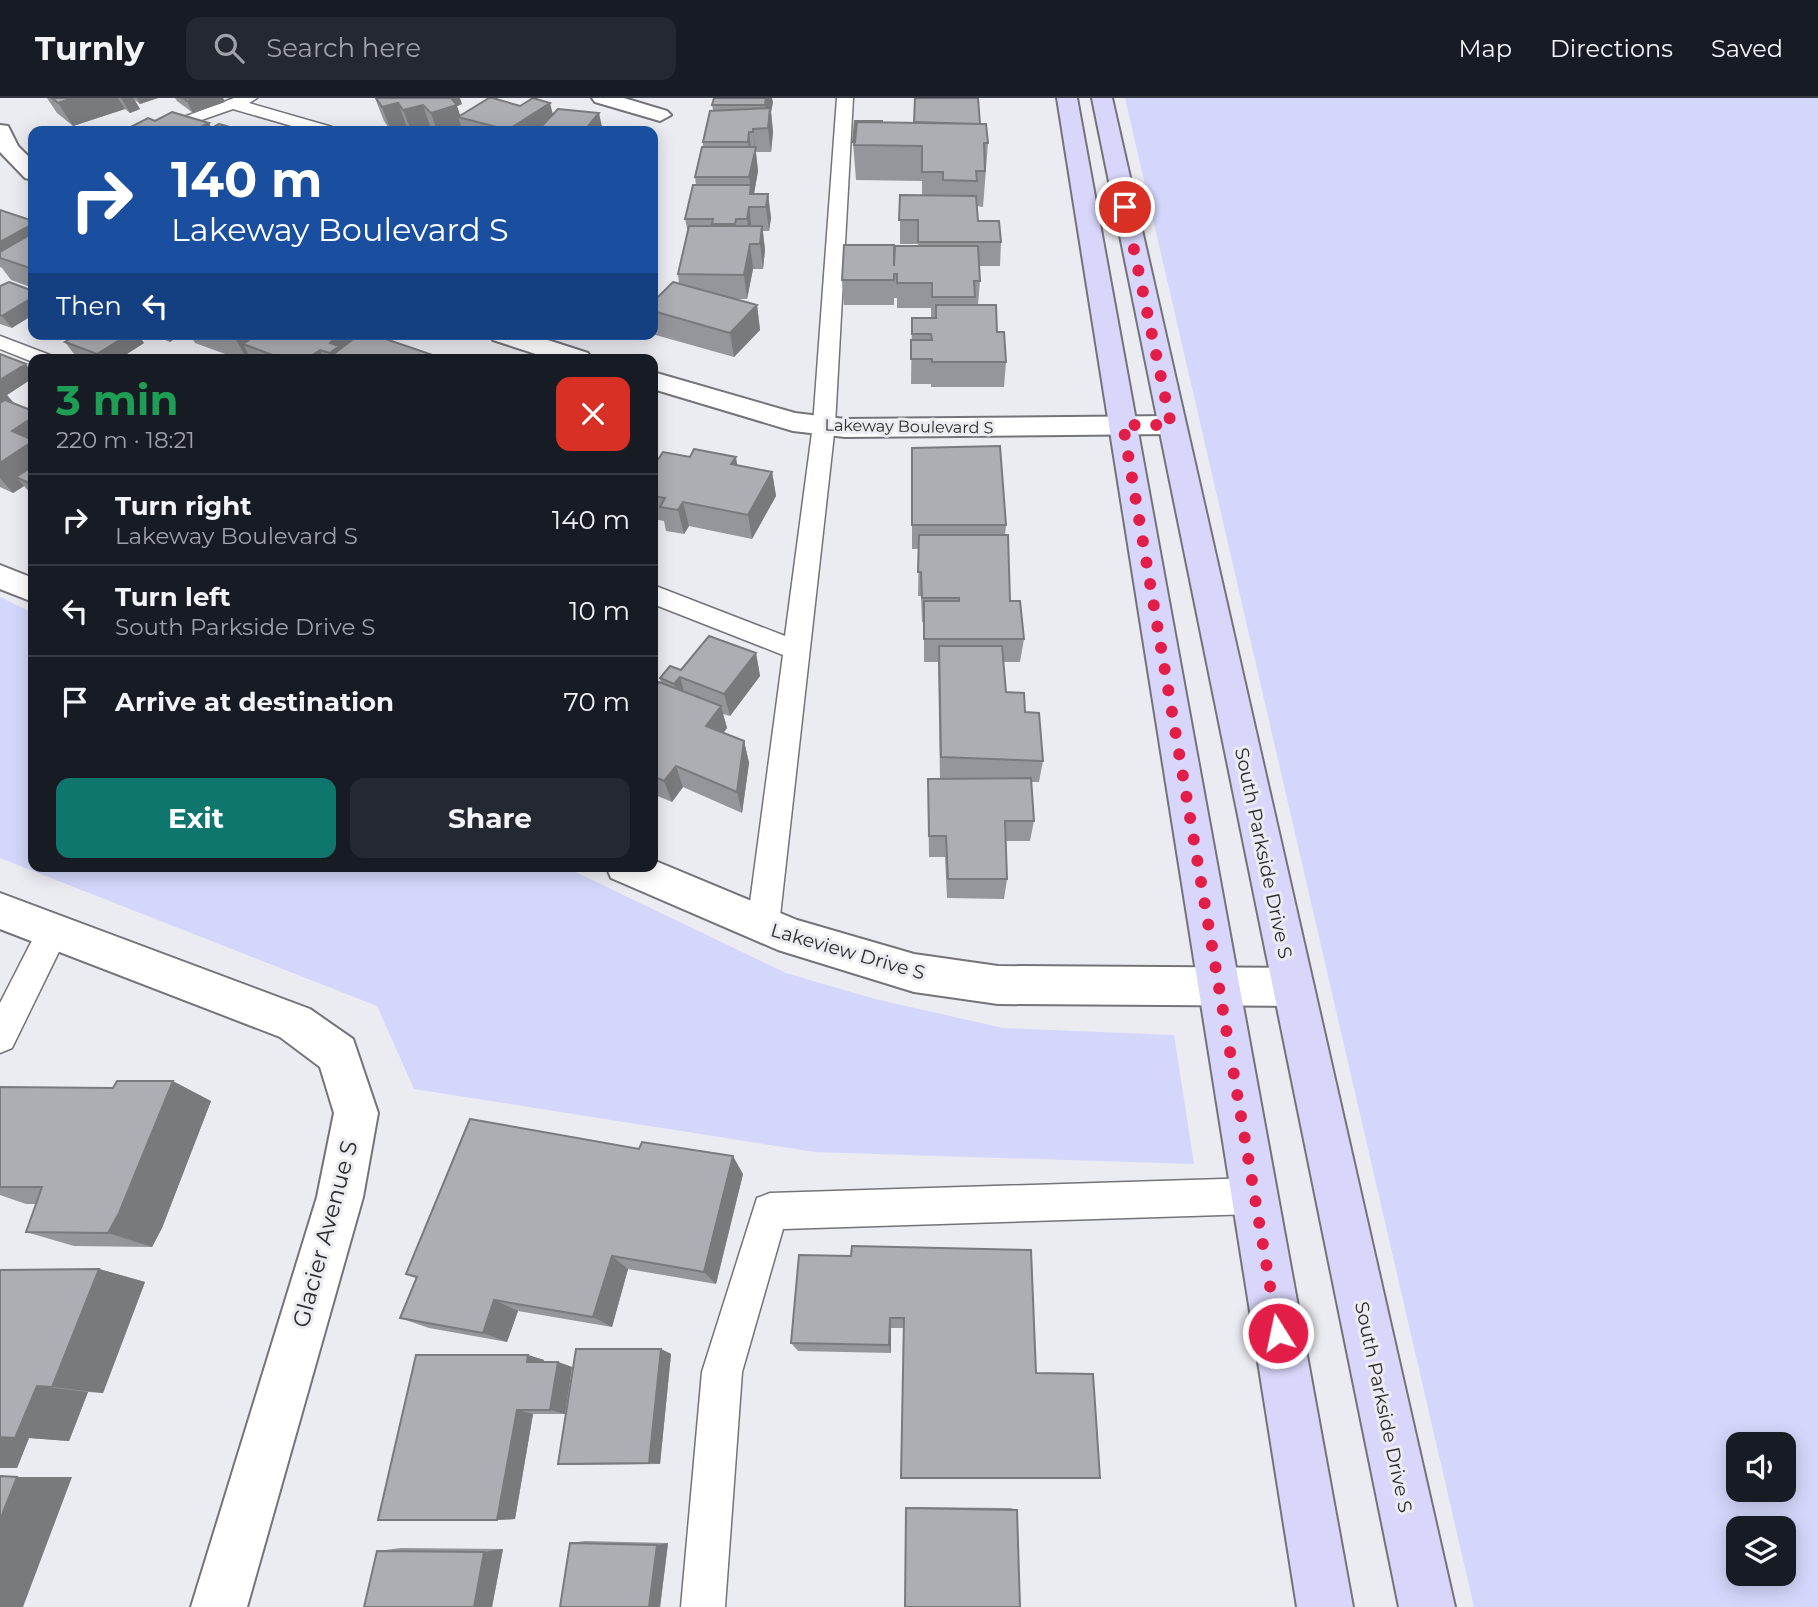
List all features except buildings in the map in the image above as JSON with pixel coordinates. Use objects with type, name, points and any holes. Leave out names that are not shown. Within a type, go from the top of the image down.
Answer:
[{"type":"main road","points":[[1067,98],[1325,1607]]},
{"type":"main road","name":"South Parkside Drive S","points":[[1102,98],[1427,1607]]},
{"type":"street","points":[[602,98],[663,106],[657,126]]},
{"type":"street","points":[[0,131],[9,149],[28,168]]},
{"type":"street","points":[[550,341],[571,354]]},
{"type":"street","name":"Lakeway Boulevard S","points":[[658,382],[793,422],[845,428],[1171,425]]},
{"type":"street","points":[[0,576],[28,589]]},
{"type":"street","name":"Lakeview Drive S","points":[[639,872],[763,925],[914,973],[998,985],[1293,987]]},
{"type":"street","name":"Glacier Avenue S","points":[[0,911],[295,1023],[338,1054],[356,1113],[340,1197],[219,1607]]},
{"type":"lane","points":[[169,126],[250,98]]},
{"type":"lane","points":[[763,925],[824,425],[845,98]]},
{"type":"lane","points":[[233,104],[309,126]]},
{"type":"lane","points":[[0,342],[30,354]]},
{"type":"lane","points":[[658,596],[796,650]]},
{"type":"lane","points":[[0,1037],[53,931]]},
{"type":"lane","points":[[703,1607],[722,1373],[770,1211],[1254,1196]]},
{"type":"shaded area","points":[[1125,98],[1818,98],[1818,1607],[1474,1607]]},
{"type":"shaded area","points":[[0,597],[28,611],[28,869],[0,858]]},
{"type":"shaded area","points":[[36,872],[576,872],[786,973],[875,999],[1003,1028],[1174,1035],[1194,1164],[815,1152],[414,1089],[377,1006]]},
{"type":"route","points":[[1125,207],[1171,425],[1123,425],[1278,1333]]}]
